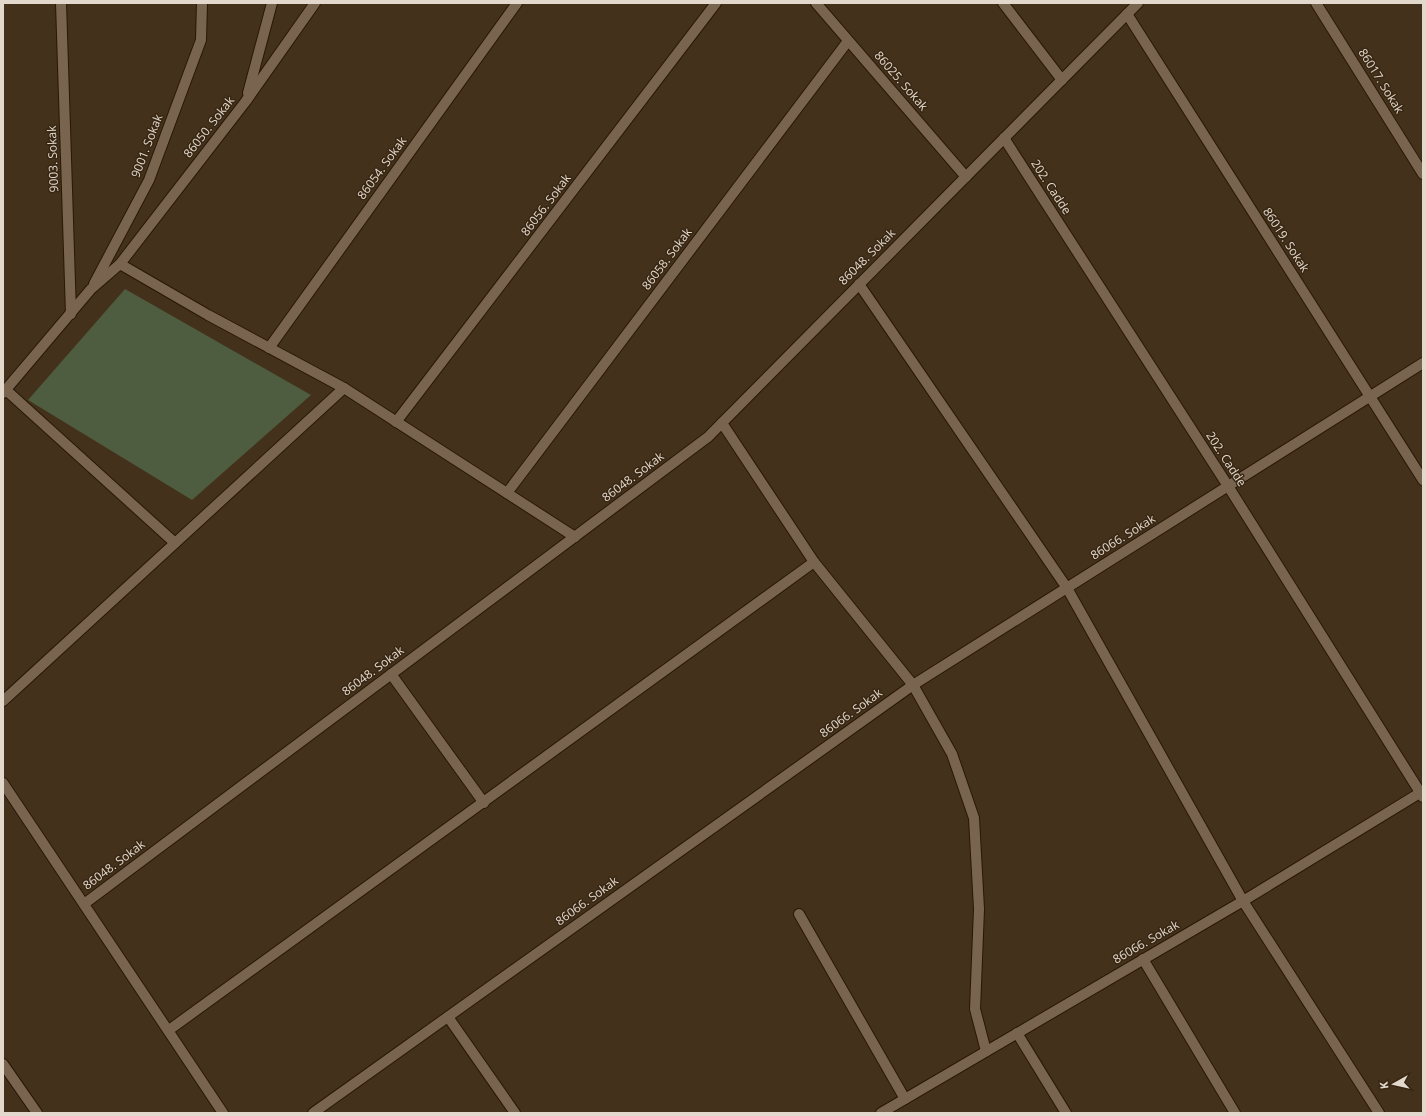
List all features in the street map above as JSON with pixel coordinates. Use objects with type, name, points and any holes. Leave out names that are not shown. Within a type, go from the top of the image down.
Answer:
[{"type":"street","name":"9003. Sokak","points":[[61,3],[71,314]]},
{"type":"street","name":"9001. Sokak","points":[[91,289],[149,180],[201,40],[202,3]]},
{"type":"street","points":[[246,101],[272,3]]},
{"type":"street","name":"86050. Sokak","points":[[91,289],[120,264],[246,101],[315,3]]},
{"type":"street","name":"86054. Sokak","points":[[269,348],[517,3]]},
{"type":"street","name":"86056. Sokak","points":[[396,422],[716,3]]},
{"type":"street","name":"86025. Sokak","points":[[816,3],[966,176]]},
{"type":"street","points":[[1003,3],[1062,80]]},
{"type":"street","name":"86048. Sokak","points":[[84,904],[708,437],[1138,3]]},
{"type":"street","name":"86017. Sokak","points":[[1316,3],[1423,174]]},
{"type":"street","name":"86019. Sokak","points":[[1127,14],[1423,480]]},
{"type":"street","name":"86058. Sokak","points":[[507,493],[848,41]]},
{"type":"street","name":"202. Cadde","points":[[1004,138],[1228,486],[1422,794]]},
{"type":"street","points":[[120,264],[208,315],[344,388],[575,537]]},
{"type":"street","points":[[859,284],[1067,588],[1243,900],[1379,1113]]},
{"type":"street","points":[[91,289],[4,392],[175,543]]},
{"type":"street","name":"86066. Sokak","points":[[313,1113],[913,685],[1423,363]]},
{"type":"street","points":[[3,701],[344,388]]},
{"type":"street","points":[[722,423],[814,562],[913,685],[952,754],[974,818],[979,909],[975,1009],[986,1051]]},
{"type":"street","points":[[169,1030],[484,803],[814,562]]},
{"type":"street","points":[[391,674],[484,803]]},
{"type":"street","points":[[3,783],[223,1113]]},
{"type":"street","name":"86066. Sokak","points":[[885,1112],[904,1099],[1017,1034],[1422,794]]},
{"type":"street","points":[[800,914],[904,1099]]},
{"type":"street","points":[[1143,959],[1236,1113]]},
{"type":"street","points":[[448,1017],[515,1113]]},
{"type":"street","points":[[1017,1034],[1066,1113]]},
{"type":"street","points":[[3,1064],[37,1113]]},
{"type":"green space","points":[[125,289],[311,395],[192,500],[28,400]]}]
